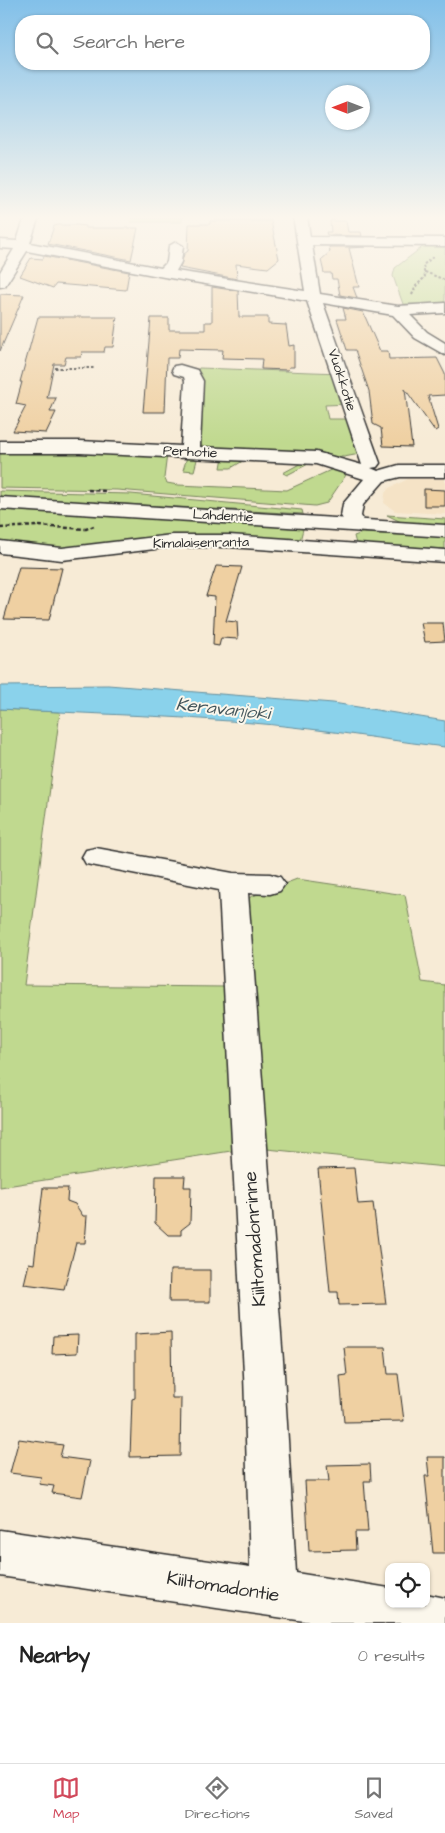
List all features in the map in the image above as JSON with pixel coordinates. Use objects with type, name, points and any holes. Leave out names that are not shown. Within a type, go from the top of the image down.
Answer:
[{"type":"street","points":[[287,292],[403,306],[445,308]]},
{"type":"street","name":"Vuokkotie","points":[[312,292],[374,470]]},
{"type":"street","points":[[403,306],[421,335],[445,350]]},
{"type":"street","points":[[180,370],[192,374],[194,382],[192,441],[189,452]]},
{"type":"street","name":"Perhotie","points":[[0,447],[80,446],[316,458],[374,470]]},
{"type":"street","points":[[343,548],[345,536],[356,524],[365,518],[367,512],[362,493],[374,470],[445,471]]},
{"type":"street","name":"Lahdentie","points":[[0,503],[445,531]]},
{"type":"street","name":"Kimalaisenranta","points":[[0,547],[62,554],[187,541],[343,548],[445,556]]},
{"type":"street","name":"Kiiltomadonrinne","points":[[96,857],[251,883],[264,1374],[274,1594]]},
{"type":"street","name":"Kiiltomadontie","points":[[0,1553],[445,1621]]},
{"type":"path","points":[[403,306],[412,292]]},
{"type":"path","points":[[55,368],[95,368]]},
{"type":"shaded area","points":[[408,479],[445,479],[445,514],[395,511],[384,503],[385,493],[389,488]]},
{"type":"green space","points":[[399,292],[445,292],[445,305],[403,304]]},
{"type":"green space","points":[[199,368],[340,373],[350,404],[325,405],[328,419],[354,419],[365,453],[344,457],[193,449],[194,381]]},
{"type":"green space","points":[[0,450],[167,454],[164,478],[167,483],[178,485],[287,490],[333,469],[348,472],[327,503],[315,506],[117,490],[0,488]]},
{"type":"green space","points":[[188,454],[316,460],[287,475],[283,473],[305,461],[248,458],[231,468],[221,468],[223,457],[198,456],[194,471],[183,470]]},
{"type":"green space","points":[[0,491],[131,494],[302,510],[303,514],[0,497]]},
{"type":"green space","points":[[0,509],[164,517],[303,529],[300,541],[180,535],[62,550],[0,543]]},
{"type":"green space","points":[[387,515],[445,519],[445,525],[401,522]]},
{"type":"green space","points":[[362,533],[445,537],[445,549],[356,544],[354,536]]},
{"type":"green space","points":[[0,709],[60,712],[24,985],[226,987],[248,898],[297,879],[405,895],[422,982],[445,985],[445,1167],[267,1149],[231,1151],[0,1187]]},
{"type":"water","name":"Keravanjoki","points":[[108,685],[333,703],[445,721],[445,747],[327,731],[233,721],[0,709],[0,686]]},
{"type":"building","points":[[212,292],[238,292],[239,317],[268,317],[268,324],[286,325],[289,346],[294,345],[294,367],[289,367],[288,370],[261,369],[262,359],[222,358],[223,350],[179,349],[178,358],[167,358],[165,412],[143,412],[151,318],[169,318],[169,330],[205,330],[205,322],[212,322]]},
{"type":"building","points":[[339,292],[355,292],[357,298],[340,295]]},
{"type":"building","points":[[0,294],[24,295],[0,351]]},
{"type":"building","points":[[343,308],[363,312],[380,351],[388,351],[389,359],[437,358],[445,374],[445,395],[428,396],[438,429],[435,431],[405,389],[412,447],[383,446],[381,428],[373,424],[369,391],[355,350],[347,350],[337,319],[346,319]]},
{"type":"building","points":[[38,317],[117,317],[113,347],[105,347],[104,352],[82,352],[81,357],[66,357],[64,364],[54,364],[47,398],[56,398],[50,412],[56,412],[46,433],[13,431],[26,406],[16,404],[22,382],[20,382]]},
{"type":"building","points":[[424,489],[445,490],[445,506],[424,506]]},
{"type":"building","points":[[216,566],[242,567],[226,621],[237,622],[238,639],[221,638],[219,646],[213,645],[215,597],[206,596]]},
{"type":"building","points":[[19,567],[62,568],[49,620],[4,619]]},
{"type":"building","points":[[421,623],[443,623],[445,641],[425,642]]},
{"type":"building","points":[[354,1168],[358,1204],[373,1203],[386,1304],[339,1305],[338,1292],[330,1292],[318,1169]]},
{"type":"building","points":[[156,1176],[185,1176],[184,1187],[191,1187],[190,1223],[181,1230],[181,1235],[168,1235],[155,1223]]},
{"type":"building","points":[[43,1188],[68,1188],[67,1201],[75,1204],[83,1216],[87,1216],[85,1243],[76,1243],[64,1289],[24,1284],[29,1263],[34,1264]]},
{"type":"building","points":[[170,1270],[210,1270],[210,1302],[169,1302]]},
{"type":"building","points":[[171,1332],[172,1398],[181,1398],[180,1456],[130,1457],[132,1399],[135,1398],[135,1334]]},
{"type":"building","points":[[78,1335],[77,1353],[52,1354],[53,1336]]},
{"type":"building","points":[[344,1347],[385,1347],[388,1374],[398,1374],[404,1421],[344,1422],[340,1376],[347,1375]]},
{"type":"building","points":[[19,1439],[63,1445],[60,1457],[90,1461],[82,1497],[52,1493],[54,1486],[39,1484],[41,1477],[10,1473]]},
{"type":"building","points":[[427,1457],[445,1457],[445,1553],[433,1553],[425,1476],[429,1476]]},
{"type":"building","points":[[370,1464],[371,1481],[364,1481],[368,1532],[355,1532],[356,1550],[309,1551],[305,1481],[329,1481],[327,1465]]}]
